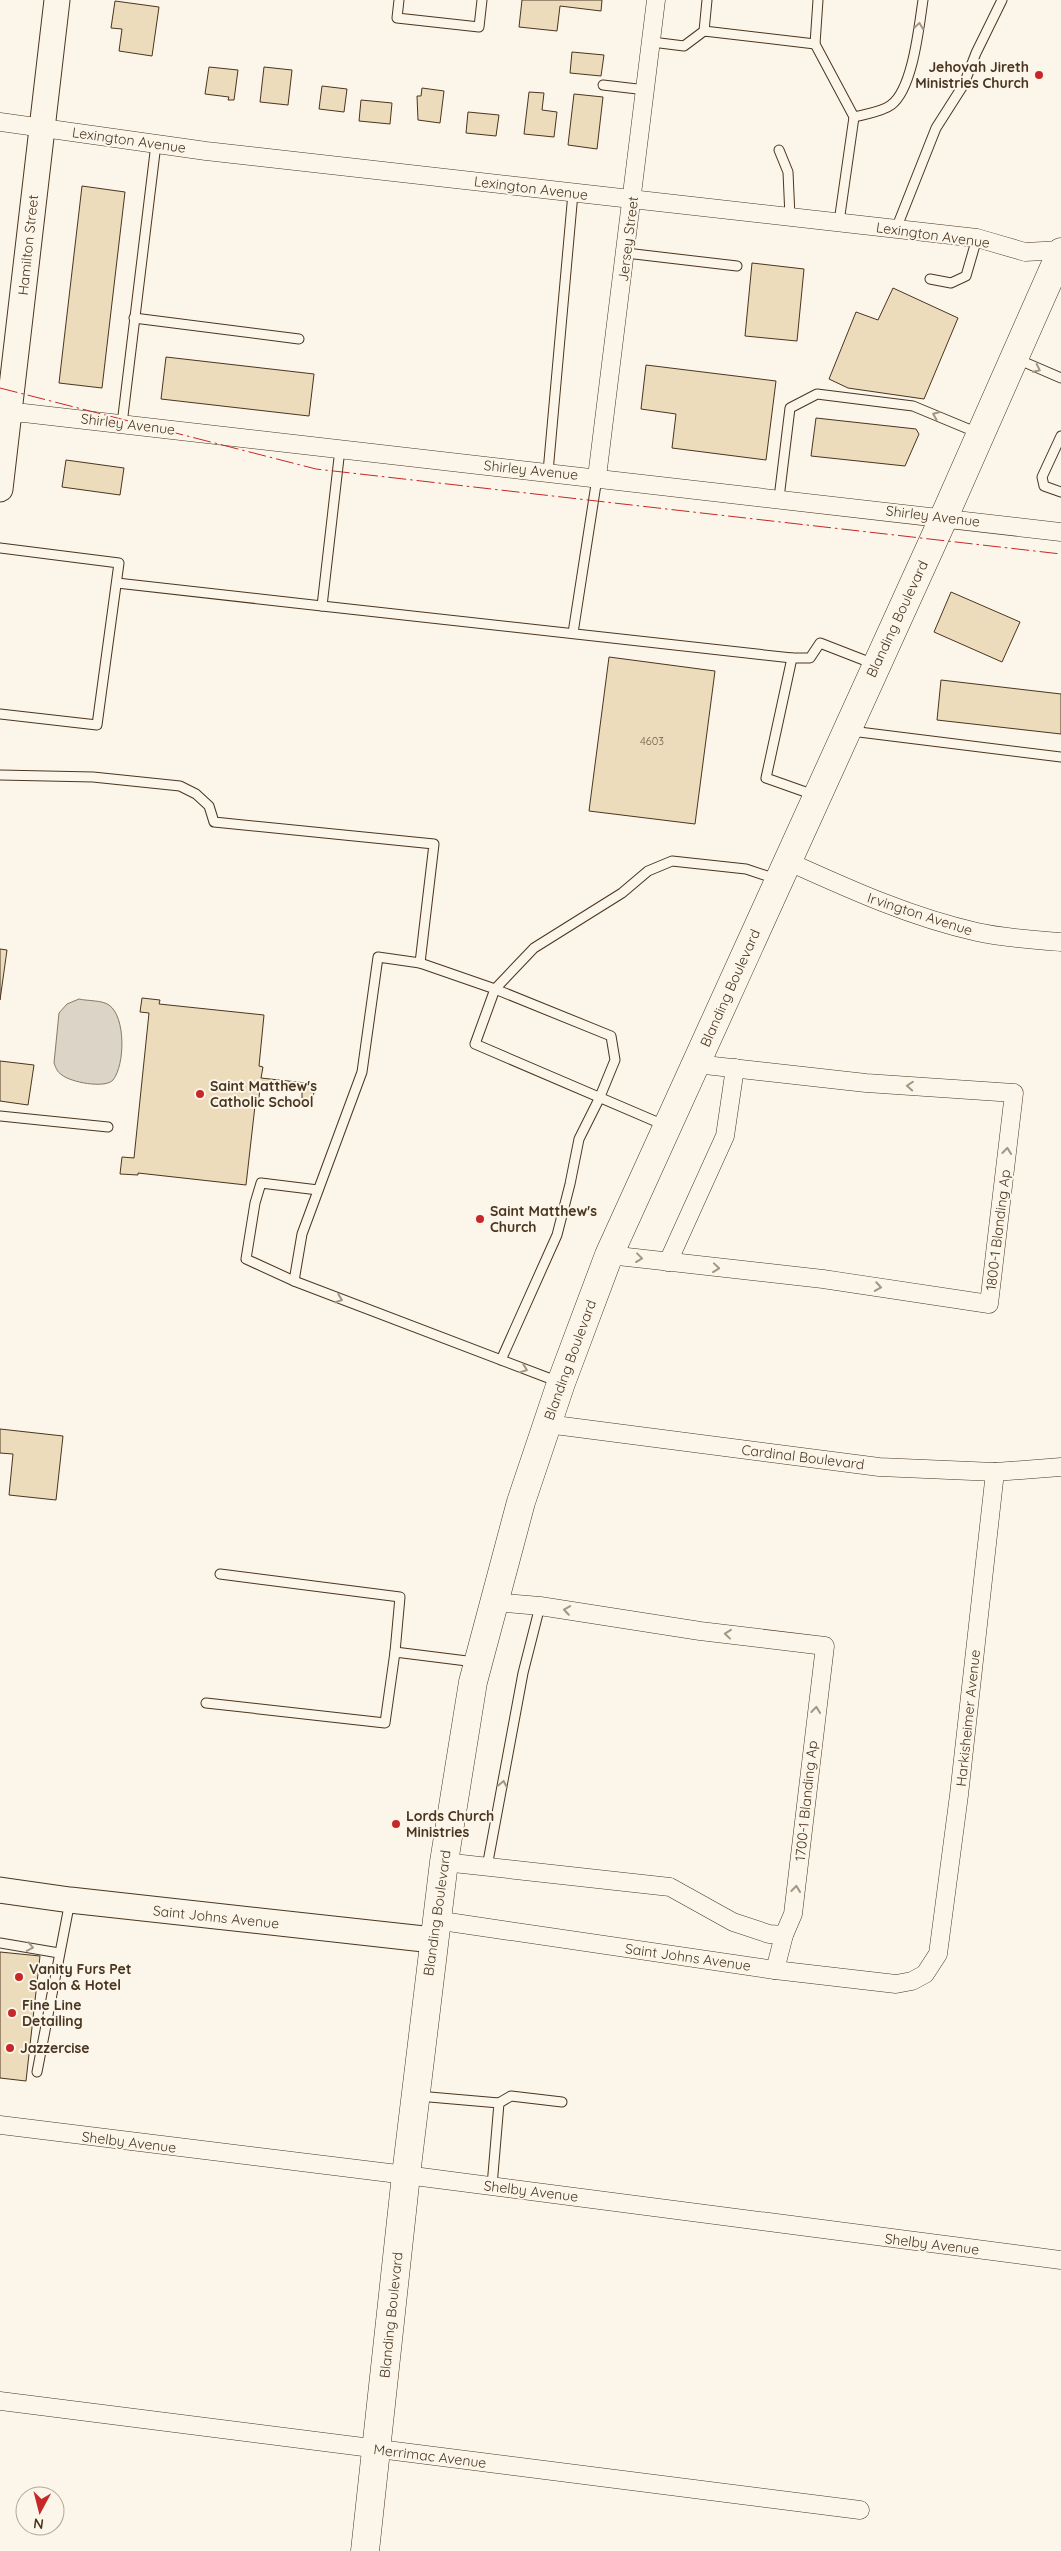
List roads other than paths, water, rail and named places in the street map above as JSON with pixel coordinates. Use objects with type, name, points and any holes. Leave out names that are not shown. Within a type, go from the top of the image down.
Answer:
[{"type":"main road","name":"Blanding Boulevard","points":[[365,2551],[434,1930],[444,1862],[478,1662],[522,1502],[561,1383],[609,1255],[782,870],[944,517],[1061,251]]},
{"type":"street","name":"Hamilton Street","points":[[0,489],[5,413],[57,0]]},
{"type":"street","name":"Jersey Street","points":[[597,477],[647,90],[656,0]]},
{"type":"street","name":"Lexington Avenue","points":[[0,122],[156,144],[977,238],[1025,252],[1061,251]]},
{"type":"street","name":"Shirley Avenue","points":[[5,413],[24,413],[597,477],[1061,532]]},
{"type":"street","name":"Irvington Avenue","points":[[782,870],[863,895],[918,916],[978,932],[1061,942]]},
{"type":"street","name":"1800-1 Blanding Ap","points":[[609,1255],[823,1279],[990,1304],[1014,1093],[866,1083],[696,1064]]},
{"type":"street","points":[[668,1262],[725,1136],[735,1068]]},
{"type":"street","name":"Cardinal Boulevard","points":[[547,1424],[879,1467],[995,1472],[1061,1467]]},
{"type":"street","name":"Harkisheimer Avenue","points":[[934,1963],[938,1954],[959,1795],[995,1472]]},
{"type":"street","name":"1700-1 Blanding Ap","points":[[494,1602],[540,1606],[700,1631],[825,1646],[793,1914],[784,1935]]},
{"type":"street","points":[[444,1862],[670,1888],[733,1922],[769,1934],[784,1935],[775,1970]]},
{"type":"street","name":"Saint Johns Avenue","points":[[0,1890],[70,1900],[434,1930],[896,1984],[918,1978],[925,1974],[934,1963]]},
{"type":"street","name":"Shelby Avenue","points":[[0,2126],[406,2175],[1061,2260]]},
{"type":"street","name":"Merrimac Avenue","points":[[0,2401],[860,2510]]},
{"type":"lane","points":[[399,0],[397,18],[479,27],[482,0]]},
{"type":"lane","points":[[704,31],[707,0]]},
{"type":"lane","points":[[818,0],[815,44],[854,117],[839,222]]},
{"type":"lane","points":[[854,117],[891,105],[902,90],[915,52],[923,0]]},
{"type":"lane","points":[[896,229],[936,128],[964,84],[976,53],[1002,0]]},
{"type":"lane","points":[[652,42],[684,46],[704,31],[815,44]]},
{"type":"lane","points":[[603,85],[647,90]]},
{"type":"lane","points":[[122,424],[156,144]]},
{"type":"lane","points":[[779,150],[788,172],[790,217]]},
{"type":"lane","points":[[548,472],[573,193]]},
{"type":"lane","points":[[930,279],[951,283],[966,276],[977,238]]},
{"type":"lane","points":[[626,254],[737,266]]},
{"type":"lane","points":[[134,318],[299,339]]},
{"type":"lane","points":[[1014,358],[1061,378]]},
{"type":"lane","points":[[780,498],[790,408],[817,394],[913,406],[980,434]]},
{"type":"lane","points":[[1061,436],[1042,477],[1044,486],[1061,492]]},
{"type":"lane","points":[[322,606],[340,449]]},
{"type":"lane","points":[[573,633],[597,477]]},
{"type":"lane","points":[[0,548],[119,564],[98,725],[0,714]]},
{"type":"lane","points":[[117,583],[792,658],[810,658],[820,643],[876,665]]},
{"type":"lane","points":[[792,658],[766,778],[816,796]]},
{"type":"lane","points":[[846,730],[1061,757]]},
{"type":"lane","points":[[0,775],[93,777],[180,786],[196,794],[209,806],[214,822],[434,844],[420,963]]},
{"type":"lane","points":[[667,1126],[599,1099],[475,1044],[496,989],[534,948],[622,893],[648,871],[672,861],[746,869],[782,870]]},
{"type":"lane","points":[[294,1282],[302,1234],[362,1072],[378,957],[420,963],[496,989],[611,1036],[615,1060],[599,1099],[579,1139],[570,1184],[556,1235],[501,1360]]},
{"type":"lane","points":[[0,1116],[108,1126]]},
{"type":"lane","points":[[318,1190],[261,1183],[255,1202],[246,1259],[294,1282],[561,1383]]},
{"type":"lane","points":[[206,1703],[385,1722],[400,1597],[220,1574]]},
{"type":"lane","points":[[487,1867],[523,1673],[540,1606]]},
{"type":"lane","points":[[394,1652],[478,1662]]},
{"type":"lane","points":[[37,2072],[70,1900]]},
{"type":"lane","points":[[0,1943],[59,1953]]},
{"type":"lane","points":[[415,2096],[499,2103],[511,2096],[562,2102]]},
{"type":"lane","points":[[492,2186],[499,2103]]},
{"type":"place","name":"Jehovah Jireth Ministries Church","points":[[1039,75]]},
{"type":"place","name":"Saint Matthew's Catholic School","points":[[200,1094]]},
{"type":"place","name":"Saint Matthew's Church","points":[[480,1219]]},
{"type":"place","name":"Lords Church Ministries","points":[[396,1824]]},
{"type":"place","name":"Vanity Furs Pet Salon & Hotel","points":[[19,1977]]},
{"type":"place","name":"Fine Line Detailing","points":[[12,2013]]},
{"type":"place","name":"Jazzercise","points":[[10,2048]]}]
